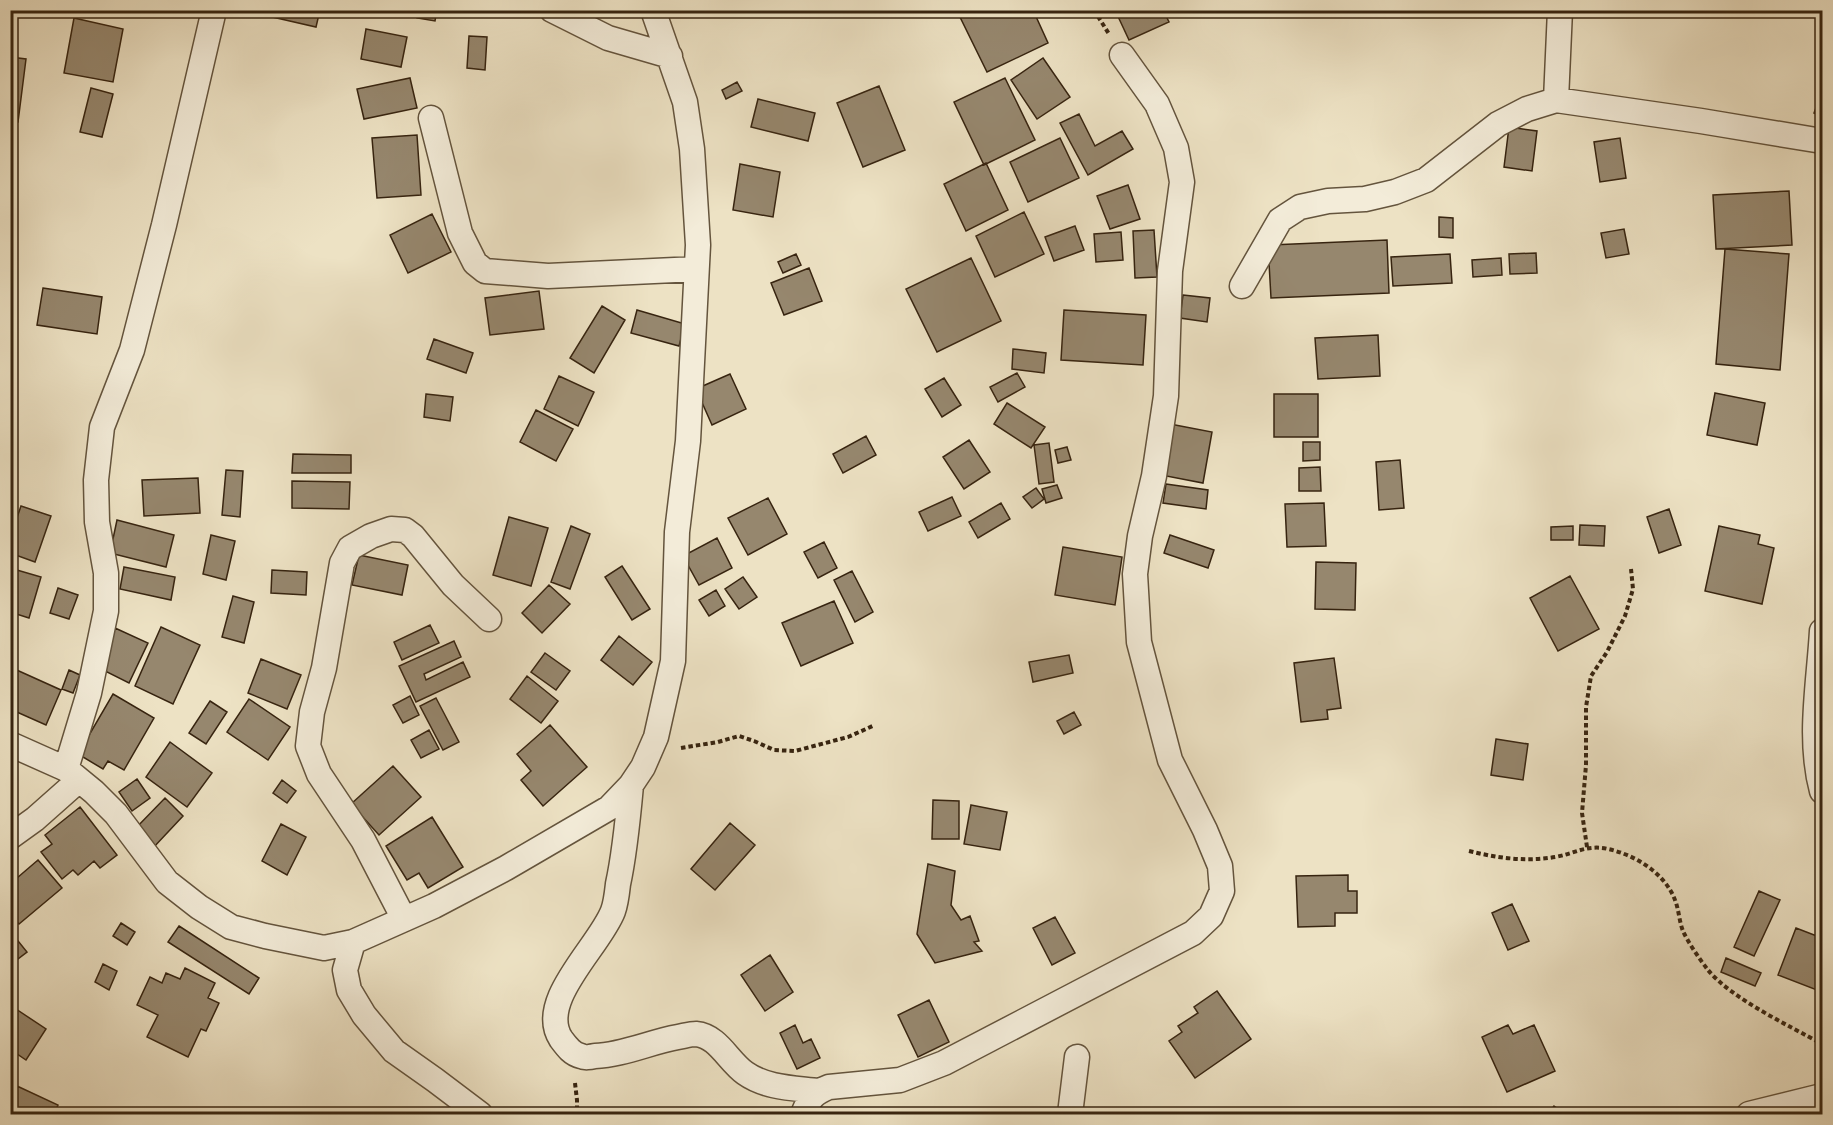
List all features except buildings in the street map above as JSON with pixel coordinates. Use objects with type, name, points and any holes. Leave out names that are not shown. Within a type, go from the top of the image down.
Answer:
[{"type":"street","points":[[10,837],[35,819],[72,774],[106,611],[106,573],[97,522],[96,480],[102,427],[132,350],[164,225],[214,10]]},
{"type":"street","points":[[552,10],[608,38],[670,56]]},
{"type":"street","points":[[10,744],[72,774],[94,792],[116,814],[167,882],[199,907],[231,927],[274,939],[324,948],[353,942],[434,906],[506,868],[609,808],[631,785],[656,737],[673,661],[676,532],[688,441],[698,245],[692,148],[685,102],[653,10]]},
{"type":"street","points":[[1556,100],[1560,10]]},
{"type":"street","points":[[803,1114],[809,1098],[819,1091],[829,1087],[900,1080],[944,1063],[1193,933],[1212,916],[1222,891],[1220,866],[1170,760],[1139,642],[1135,574],[1140,536],[1154,476],[1166,396],[1170,271],[1182,182],[1176,148],[1157,104],[1122,54]]},
{"type":"street","points":[[1242,286],[1280,220],[1300,207],[1328,201],[1365,199],[1395,192],[1426,180],[1498,124],[1527,109],[1556,100],[1822,141]]},
{"type":"street","points":[[431,118],[460,233],[475,263],[485,271],[548,276],[696,269]]},
{"type":"street","points":[[404,919],[363,840],[319,774],[308,746],[312,712],[324,668],[342,563],[350,548],[371,536],[391,529],[405,530],[413,536],[453,585],[489,619]]},
{"type":"street","points":[[1822,631],[1814,730],[1822,791]]},
{"type":"street","points":[[631,785],[622,862],[613,910],[600,937],[573,971],[559,999],[555,1021],[559,1036],[570,1051],[583,1057],[609,1056],[666,1039],[694,1034],[705,1036],[712,1040],[745,1073],[769,1085],[819,1091]]},
{"type":"street","points":[[353,942],[345,969],[349,990],[364,1015],[394,1051],[480,1114]]},
{"type":"street","points":[[1070,1114],[1077,1057]]},
{"type":"street","points":[[1749,1114],[1822,1096]]},
{"type":"path","points":[[1587,847],[1582,813],[1586,765],[1586,707],[1591,676],[1607,652],[1625,616],[1633,589],[1631,569]]},
{"type":"path","points":[[650,751],[695,747],[739,736],[774,750],[795,751],[848,737],[875,724]]},
{"type":"path","points":[[1469,851],[1493,856],[1531,859],[1557,857],[1587,847],[1608,849],[1635,859],[1661,877],[1674,898],[1684,931],[1707,969],[1724,986],[1822,1044]]}]
